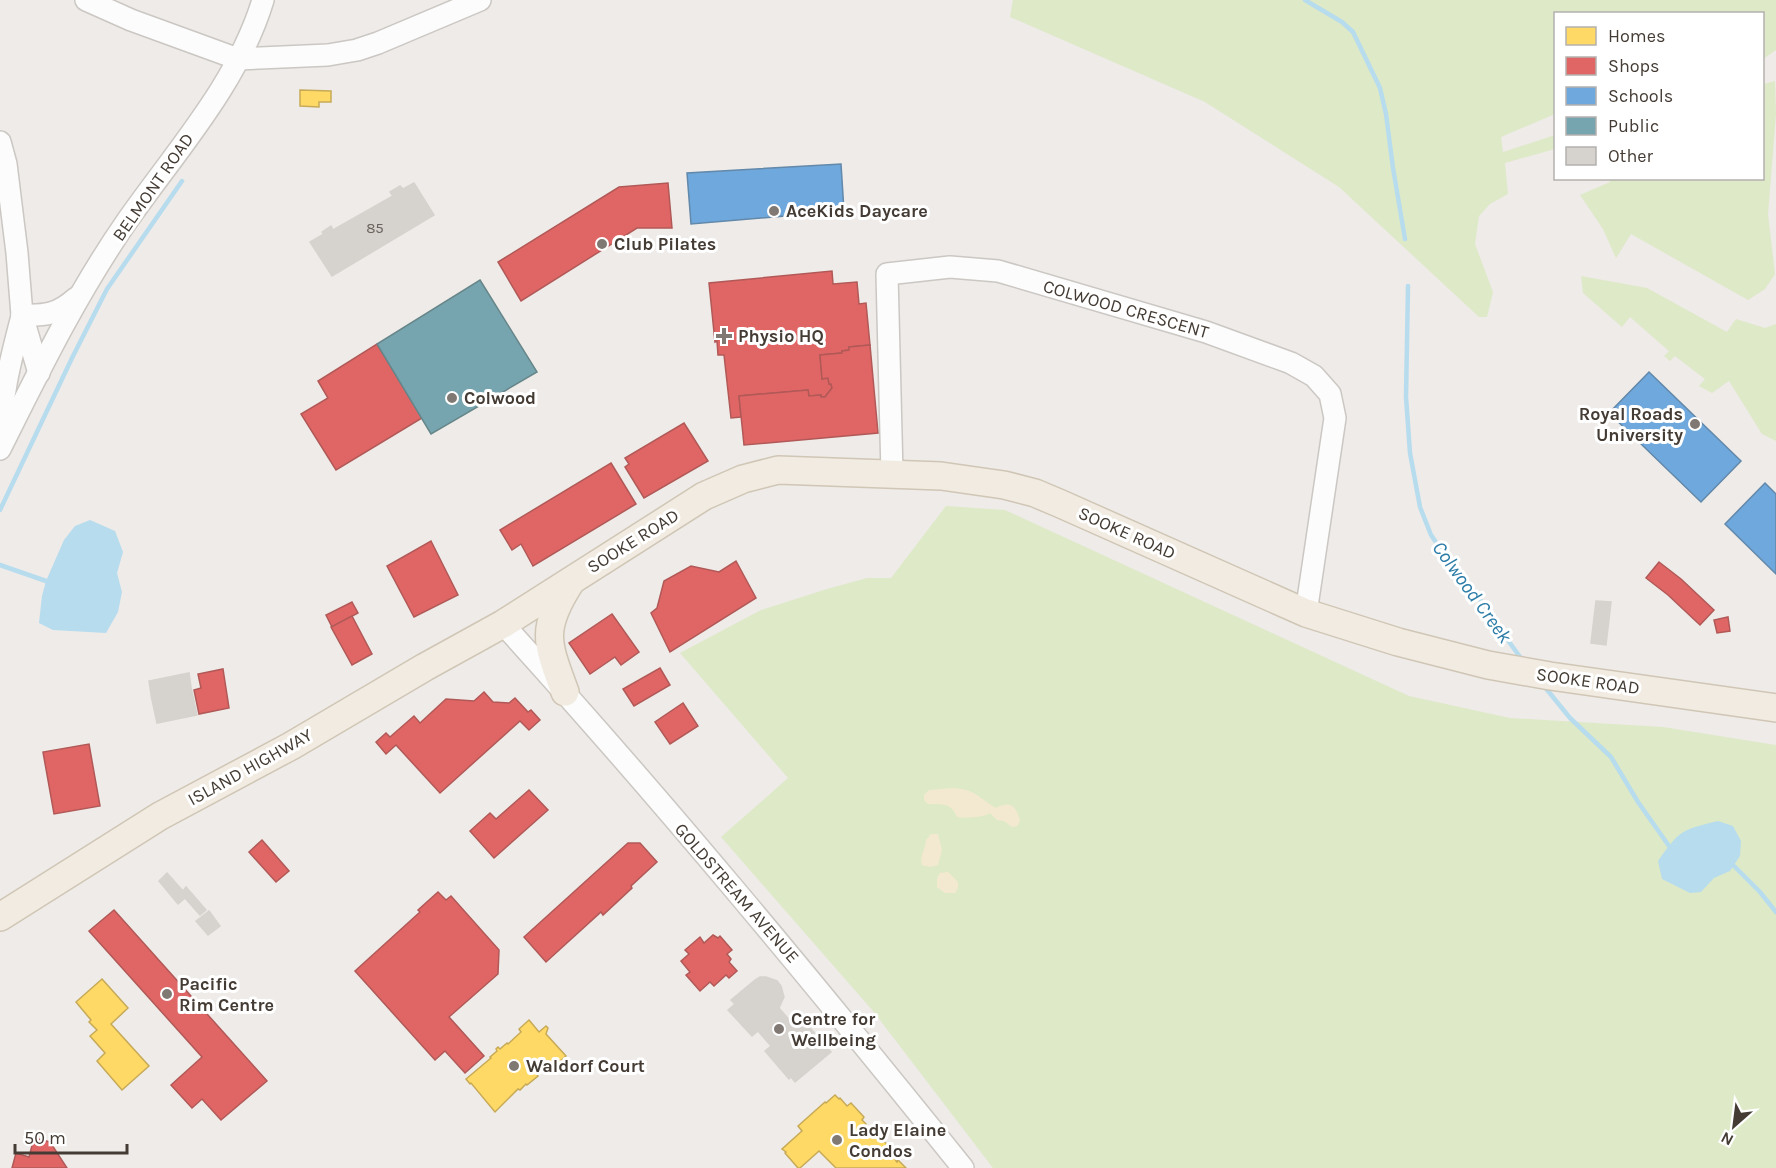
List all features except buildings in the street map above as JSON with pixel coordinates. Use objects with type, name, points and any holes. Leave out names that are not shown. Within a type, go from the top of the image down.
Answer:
[{"type":"main road","name":"SOOKE ROAD","points":[[503,624],[704,496],[743,479],[778,470],[941,476],[1004,485],[1035,494],[1306,613],[1398,642],[1488,665],[1550,676],[1776,708]]},
{"type":"main road","points":[[565,692],[549,649],[549,628],[557,604],[573,580]]},
{"type":"main road","name":"ISLAND HIGHWAY","points":[[0,917],[160,816],[291,746],[424,667],[503,624]]},
{"type":"main road","points":[[1749,704],[1776,719]]},
{"type":"street","points":[[86,0],[131,20],[238,59],[328,55],[357,50],[480,0]]},
{"type":"street","name":"BELMONT ROAD","points":[[0,448],[81,293],[127,222],[204,115],[238,59],[263,0]]},
{"type":"street","points":[[0,142],[6,164],[22,315],[39,373]]},
{"type":"street","name":"COLWOOD CRESCENT","points":[[892,474],[887,274],[950,267],[998,272],[1206,332],[1291,363],[1314,376],[1330,394],[1335,418],[1306,613]]},
{"type":"street","points":[[22,315],[50,315],[67,306],[81,293]]},
{"type":"street","points":[[0,448],[0,425],[6,388],[22,315]]},
{"type":"street","name":"GOLDSTREAM AVENUE","points":[[503,624],[565,692],[782,945],[963,1168]]},
{"type":"green space","points":[[1013,0],[1776,0],[1776,50],[1764,58],[1764,12],[1554,12],[1554,114],[1501,137],[1503,152],[1554,135],[1554,149],[1505,163],[1508,194],[1490,204],[1479,216],[1475,244],[1493,292],[1487,317],[1479,317],[1339,187],[1205,102],[1010,17]]},
{"type":"green space","points":[[1775,81],[1776,114],[1768,214],[1775,274],[1765,289],[1748,300],[1631,234],[1616,258],[1603,229],[1580,195],[1610,182],[1609,180],[1764,180],[1764,84]]},
{"type":"green space","points":[[1581,276],[1647,288],[1727,332],[1736,319],[1765,328],[1776,324],[1776,441],[1762,434],[1729,381],[1712,393],[1699,386],[1705,379],[1675,356],[1670,361],[1664,356],[1669,351],[1630,317],[1622,327],[1583,293]]},
{"type":"green space","points":[[946,506],[1005,510],[1409,696],[1510,718],[1663,727],[1776,745],[1776,1168],[993,1168],[873,1011],[721,837],[788,778],[680,653],[761,610],[867,578],[891,578]]},
{"type":"sand","points":[[954,788],[973,793],[996,808],[1012,806],[1020,821],[1017,826],[1012,827],[1004,821],[997,820],[990,813],[978,817],[957,817],[949,806],[928,804],[924,800],[924,795],[929,790]]},
{"type":"sand","points":[[931,834],[938,834],[942,850],[938,865],[930,867],[922,865],[921,859],[926,840]]},
{"type":"sand","points":[[948,872],[958,882],[955,893],[945,893],[937,887],[937,878],[940,873]]},
{"type":"water","points":[[90,520],[115,531],[123,552],[117,573],[122,592],[118,612],[106,633],[53,630],[39,623],[46,581],[64,540],[75,526]]},
{"type":"water","points":[[1718,821],[1733,826],[1741,841],[1740,856],[1730,871],[1714,878],[1701,892],[1690,893],[1662,879],[1658,861],[1671,843],[1689,829]]},
{"type":"waterway","name":"Colwood Creek","points":[[1305,0],[1342,22],[1353,32],[1380,88],[1405,239]]},
{"type":"waterway","points":[[0,510],[107,289],[182,181]]},
{"type":"waterway","name":"Colwood Creek","points":[[1408,286],[1406,397],[1410,453],[1420,507],[1431,535],[1451,564],[1475,592],[1523,661]]},
{"type":"waterway","points":[[0,565],[46,581]]},
{"type":"waterway","name":"Colwood Creek","points":[[1544,686],[1570,718],[1611,757],[1638,802],[1669,846]]},
{"type":"waterway","name":"Colwood Creek","points":[[1733,865],[1776,912]]},
{"type":"place","name":"AceKids Daycare","points":[[774,211]]},
{"type":"place","name":"Club Pilates","points":[[602,244]]},
{"type":"place","name":"Physio HQ","points":[[724,336]]},
{"type":"place","name":"Colwood","points":[[452,398]]},
{"type":"place","name":"Royal Roads University","points":[[1695,424]]},
{"type":"place","name":"Pacific Rim Centre","points":[[167,994]]},
{"type":"place","name":"Centre for Wellbeing","points":[[779,1029]]},
{"type":"place","name":"Waldorf Court","points":[[514,1066]]},
{"type":"place","name":"Lady Elaine Condos","points":[[837,1140]]}]
